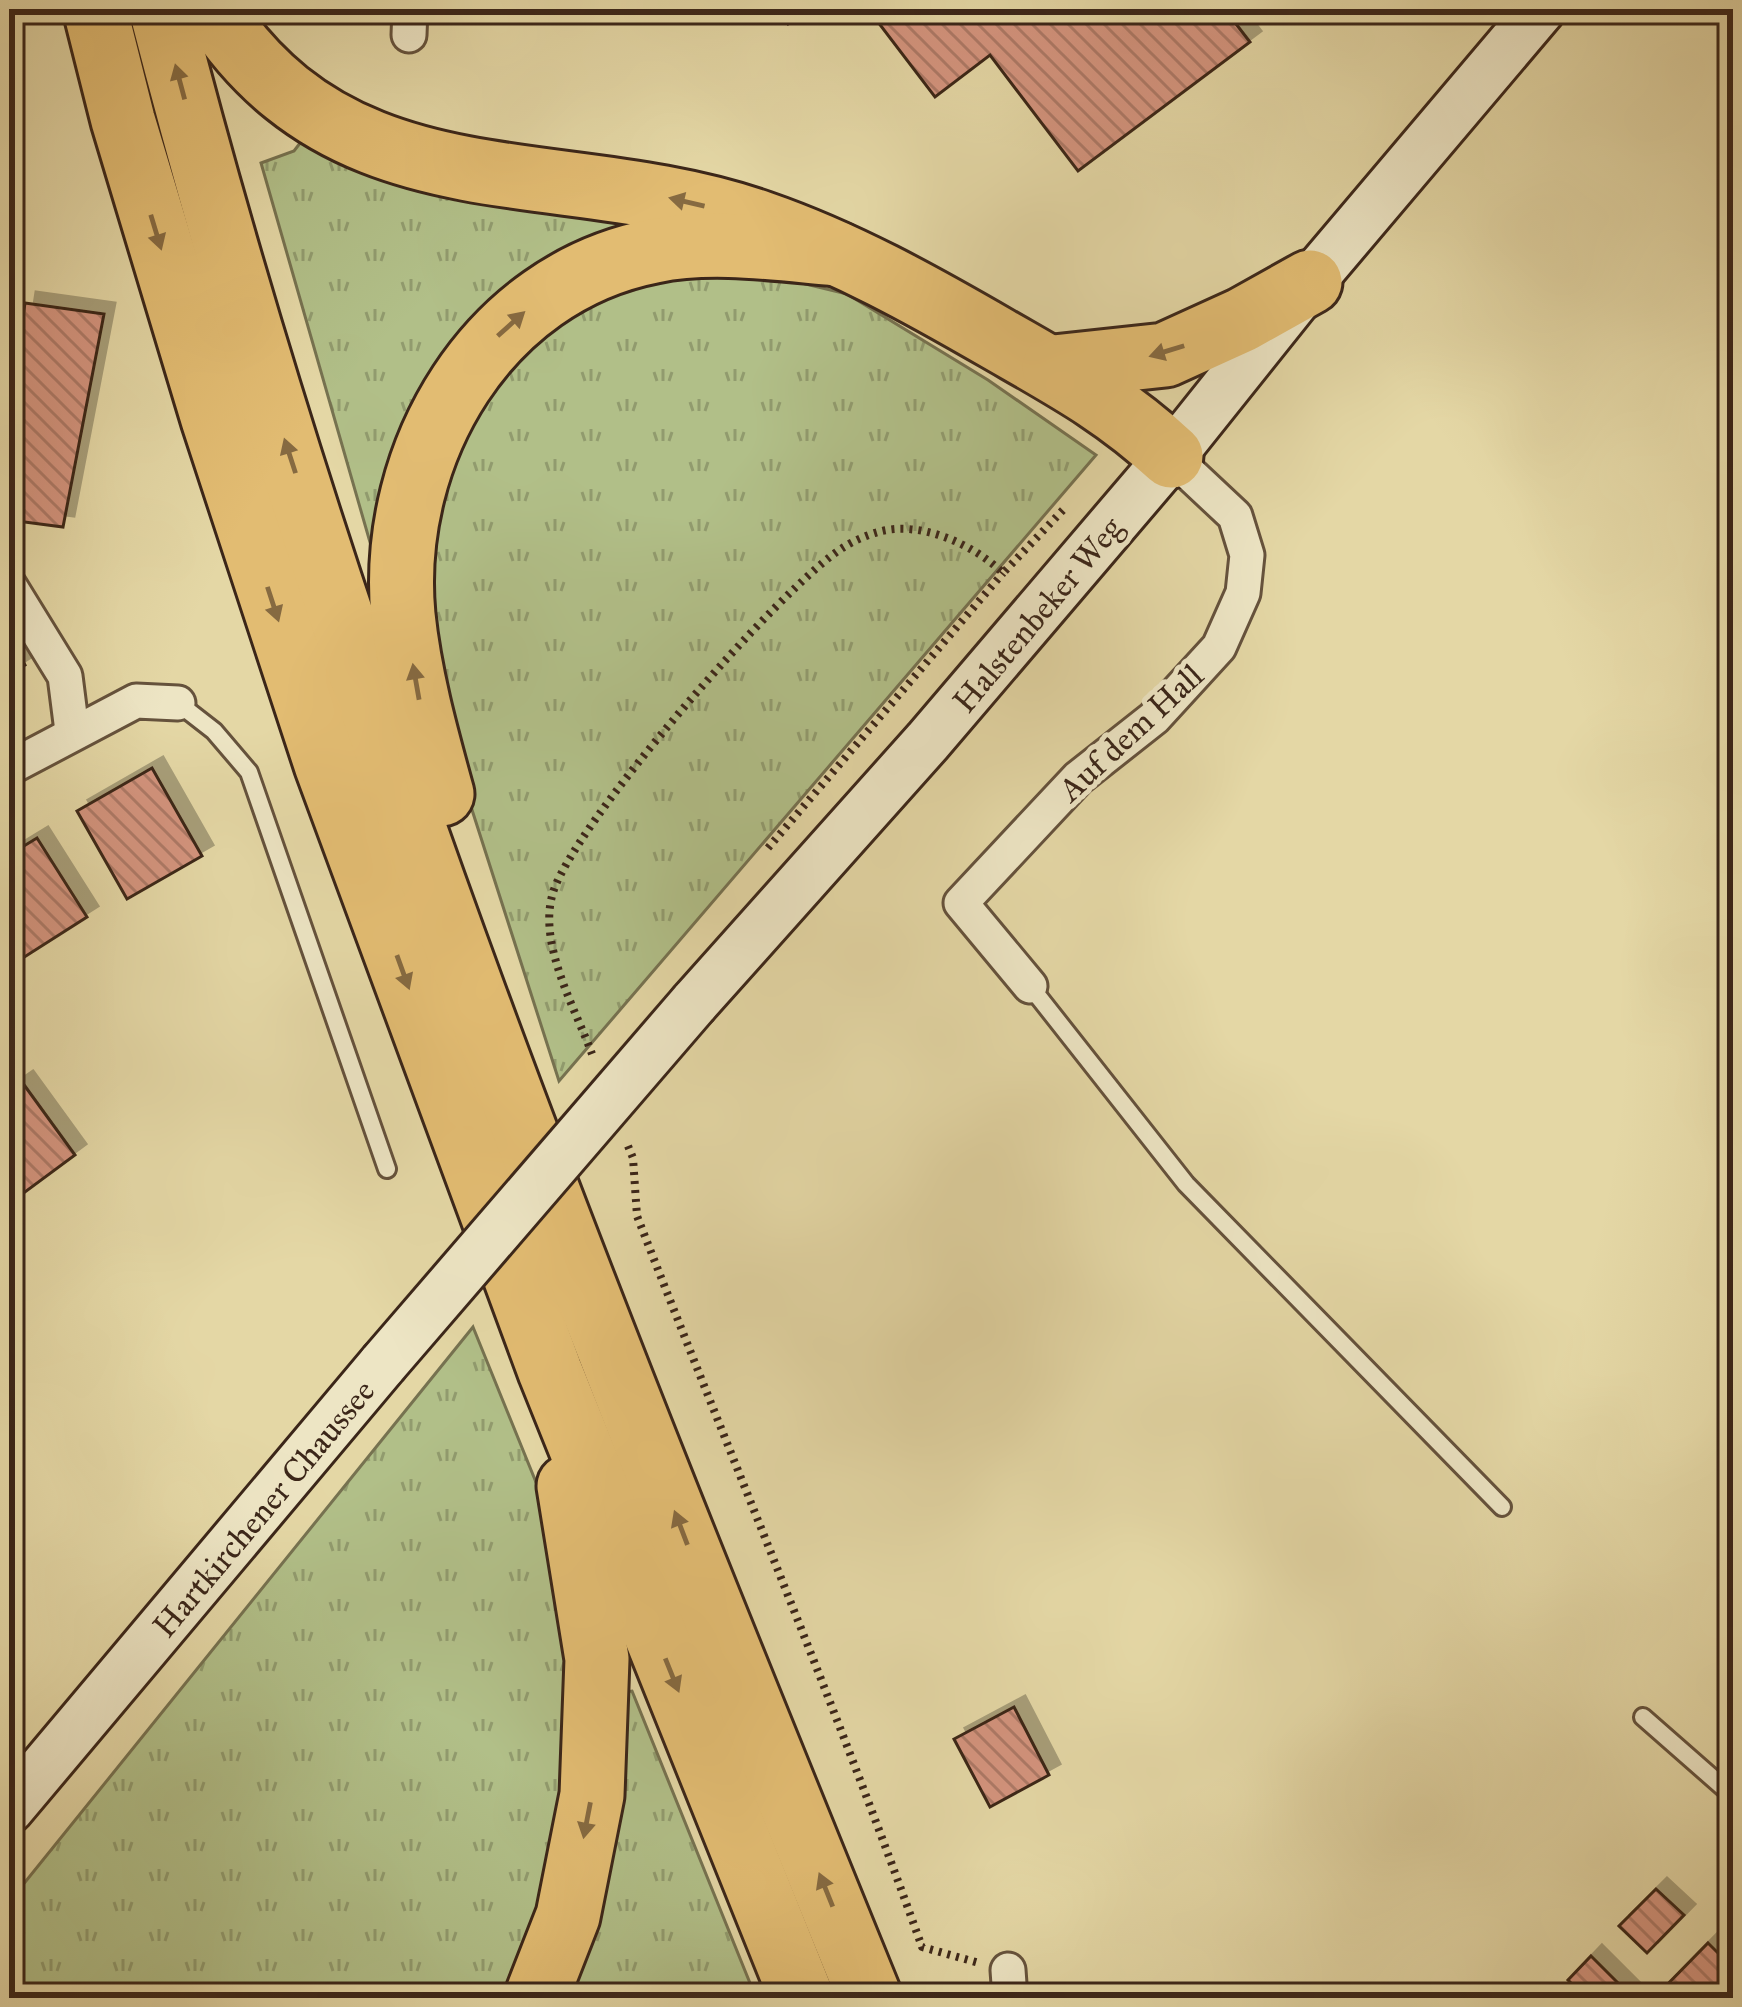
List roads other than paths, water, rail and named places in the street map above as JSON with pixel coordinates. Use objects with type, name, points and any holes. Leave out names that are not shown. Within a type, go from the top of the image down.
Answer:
[{"type":"highway","points":[[95,9],[213,419],[319,743],[550,1371],[802,1998]]},
{"type":"highway","points":[[161,9],[271,396],[383,738],[493,1042],[714,1616],[870,1998]]},
{"type":"highway","points":[[212,9],[254,64],[288,97],[340,130],[451,167],[681,200],[761,223],[921,292],[1054,368],[1140,427],[1171,456]]},
{"type":"highway","points":[[493,1042],[455,842],[424,726],[403,614],[407,515],[430,436],[460,381],[487,346],[523,312],[610,262],[658,250],[747,247],[837,254]]},
{"type":"highway","points":[[1054,368],[1165,355],[1310,282]]},
{"type":"highway","points":[[536,1998],[568,1916],[592,1795],[597,1659],[550,1371]]},
{"type":"main road","name":"Halstenbeker Weg","points":[[518,1208],[928,741],[1541,9]]},
{"type":"main road","name":"Hartkirchener Chaussee","points":[[9,1809],[518,1208]]},
{"type":"street","name":"Auf dem Hall","points":[[1030,986],[961,903],[1078,778],[1167,704],[1219,647],[1243,593],[1247,555],[1235,515],[1171,456]]},
{"type":"street","points":[[9,585],[65,676],[72,731]]},
{"type":"street","points":[[9,768],[136,701],[178,703]]},
{"type":"lane","points":[[178,703],[214,731],[249,772],[387,1169]]},
{"type":"lane","points":[[1030,986],[1186,1184],[1502,1507]]},
{"type":"lane","points":[[1643,1717],[1733,1796]]}]
